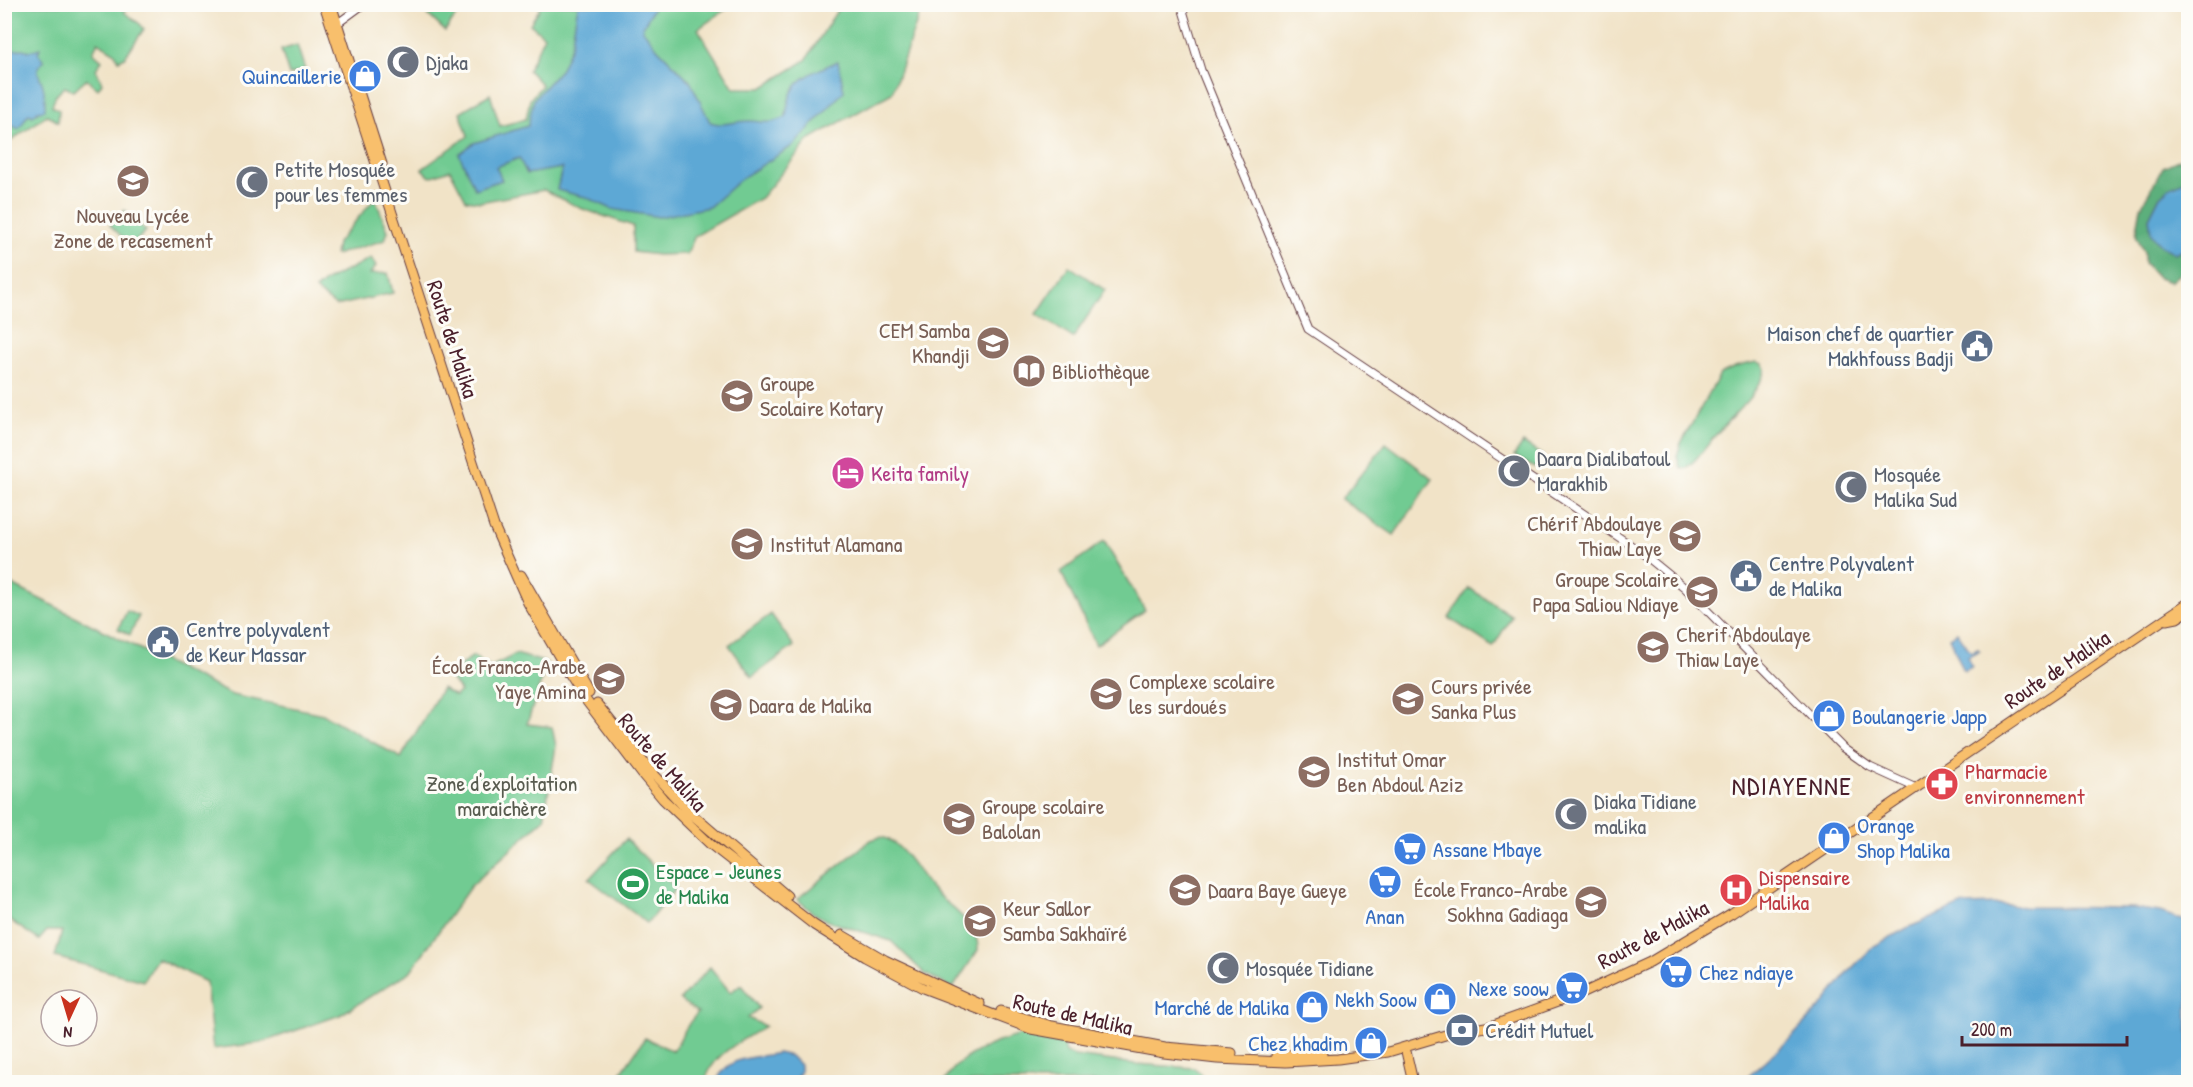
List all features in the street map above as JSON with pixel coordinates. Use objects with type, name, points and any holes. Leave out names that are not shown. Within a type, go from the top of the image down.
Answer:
[{"type":"main road","name":"Route de Malika","points":[[324,4],[334,26],[483,497],[517,579],[542,628],[585,699],[656,791],[702,837],[804,918],[865,957],[923,988],[1031,1029],[1164,1053],[1216,1059],[1286,1062],[1338,1059],[1388,1052],[1491,1026],[1585,992],[1650,962],[1732,913],[2188,603]]},
{"type":"main road","name":"Route de Malika","points":[[331,4],[334,26]]},
{"type":"main road","name":"Route de Malika","points":[[2162,621],[2177,618],[2188,611]]},
{"type":"main road","points":[[1405,1047],[1413,1083]]},
{"type":"street","points":[[334,26],[364,4]]},
{"type":"street","points":[[1181,4],[1201,70],[1308,329],[1647,557],[1684,587],[1843,748],[1870,767],[1916,788]]},
{"type":"green space","points":[[438,4],[464,5],[445,31],[426,13]]},
{"type":"green space","points":[[5,5],[131,5],[124,12],[144,29],[125,57],[119,60],[114,52],[98,42],[93,52],[102,60],[96,69],[102,83],[98,89],[86,79],[73,91],[65,87],[56,95],[52,106],[59,110],[58,122],[47,115],[5,145]]},
{"type":"green space","points":[[537,5],[732,5],[698,29],[734,88],[762,88],[806,60],[838,9],[836,5],[921,5],[892,93],[810,139],[761,198],[695,236],[687,254],[658,255],[633,252],[633,226],[580,208],[544,190],[480,202],[466,200],[450,170],[430,177],[422,169],[468,136],[460,112],[490,94],[500,126],[526,119],[530,99],[542,85],[528,70],[544,36],[530,24],[540,8]]},
{"type":"green space","points":[[297,45],[305,70],[289,75],[281,50]]},
{"type":"green space","points":[[2180,159],[2188,165],[2188,181],[2186,180],[2160,196],[2149,218],[2184,250],[2188,247],[2188,267],[2170,282],[2158,278],[2144,263],[2144,252],[2136,235],[2141,207],[2163,167]]},
{"type":"green space","points":[[375,198],[388,231],[385,240],[335,255],[337,243]]},
{"type":"green space","points":[[125,210],[146,231],[131,246],[110,225]]},
{"type":"green space","points":[[371,258],[376,266],[370,274],[388,273],[393,293],[336,306],[315,290],[326,281]]},
{"type":"green space","points":[[1069,266],[1105,290],[1073,338],[1037,314]]},
{"type":"green space","points":[[1756,362],[1762,364],[1765,369],[1758,386],[1695,460],[1685,469],[1680,467],[1677,456],[1681,443],[1720,374],[1735,367]]},
{"type":"green space","points":[[1386,443],[1433,479],[1394,535],[1341,499]]},
{"type":"green space","points":[[1523,443],[1543,456],[1535,468],[1514,456]]},
{"type":"green space","points":[[1104,541],[1145,610],[1096,645],[1061,572]]},
{"type":"green space","name":"Zone d'exploitation maraichère","points":[[4,581],[232,695],[323,714],[401,758],[442,688],[455,696],[460,691],[448,675],[473,656],[491,667],[516,654],[547,663],[527,724],[552,727],[556,746],[544,819],[470,887],[410,972],[340,1015],[260,1043],[213,1049],[206,982],[157,958],[143,981],[55,957],[62,931],[47,931],[39,940],[5,917]]},
{"type":"green space","points":[[1469,588],[1512,616],[1493,647],[1449,618]]},
{"type":"green space","points":[[127,611],[139,616],[130,635],[118,629]]},
{"type":"green space","points":[[771,614],[794,646],[752,677],[729,645]]},
{"type":"green space","points":[[880,837],[895,843],[931,888],[961,915],[973,931],[978,950],[953,988],[925,974],[891,941],[828,921],[813,913],[797,899],[871,840]]},
{"type":"green space","name":"Espace - Jeunes de Malika","points":[[626,839],[676,888],[647,923],[589,879]]},
{"type":"green space","points":[[710,967],[730,992],[741,985],[759,1008],[748,1018],[765,1026],[721,1056],[714,1063],[705,1082],[612,1082],[618,1077],[645,1038],[673,1051],[687,1026],[698,1013],[680,1000]]},
{"type":"green space","points":[[1033,1033],[1059,1037],[1063,1040],[1066,1053],[1075,1056],[1136,1064],[1194,1068],[1201,1073],[1205,1082],[944,1082],[955,1067],[971,1055],[1013,1037]]},
{"type":"water","points":[[578,5],[655,5],[642,29],[658,49],[690,81],[710,122],[720,124],[748,121],[770,122],[786,117],[791,94],[801,80],[838,61],[844,91],[794,145],[742,178],[709,207],[659,217],[612,209],[585,197],[557,190],[562,168],[527,174],[519,158],[496,167],[502,180],[475,189],[459,154],[474,143],[528,126],[534,99],[561,69],[571,46]]},
{"type":"water","points":[[4,48],[7,51],[23,49],[29,51],[40,48],[38,53],[44,61],[38,70],[44,89],[45,110],[38,111],[33,116],[29,114],[18,129],[12,125],[7,135],[4,133]]},
{"type":"water","points":[[2188,181],[2188,247],[2175,253],[2161,246],[2151,233],[2149,218],[2160,196],[2169,188]]},
{"type":"water","points":[[1957,632],[1971,652],[1978,649],[1980,651],[1968,656],[1972,667],[1964,671],[1949,637]]},
{"type":"water","points":[[2000,904],[2025,907],[2133,908],[2160,912],[2188,922],[2188,1082],[1742,1082],[1790,1039],[1824,1003],[1848,972],[1874,946],[1907,928],[1962,905]]},
{"type":"water","points":[[778,1053],[791,1056],[800,1065],[800,1073],[792,1082],[716,1082],[721,1073],[734,1062]]},
{"type":"place","name":"Djaka","points":[[403,62]]},
{"type":"place","name":"Quincaillerie","points":[[365,76]]},
{"type":"place","name":"Nouveau Lycée Zone de recasement","points":[[133,181]]},
{"type":"place","name":"Petite Mosquée pour les femmes","points":[[252,182]]},
{"type":"place","name":"CEM Samba Khandji","points":[[993,343]]},
{"type":"place","name":"Maison chef de quartier Makhfouss Badji","points":[[1977,346]]},
{"type":"place","name":"Bibliothèque","points":[[1029,371]]},
{"type":"place","name":"Groupe Scolaire Kotary","points":[[737,396]]},
{"type":"place","name":"Daara Dialibatoul Marakhib","points":[[1514,471]]},
{"type":"place","name":"Keita family","points":[[848,473]]},
{"type":"place","name":"Mosquée Malika Sud","points":[[1851,487]]},
{"type":"place","name":"Chérif Abdoulaye Thiaw Laye","points":[[1685,536]]},
{"type":"place","name":"Institut Alamana","points":[[747,544]]},
{"type":"place","name":"Centre Polyvalent de Malika","points":[[1746,576]]},
{"type":"place","name":"Groupe Scolaire Papa Saliou Ndiaye","points":[[1702,592]]},
{"type":"place","name":"Centre polyvalent de Keur Massar","points":[[163,642]]},
{"type":"place","name":"Cherif Abdoulaye Thiaw Laye","points":[[1653,647]]},
{"type":"place","name":"École Franco-Arabe Yaye Amina","points":[[609,679]]},
{"type":"place","name":"Complexe scolaire les surdoués","points":[[1106,694]]},
{"type":"place","name":"Cours privée Sanka Plus","points":[[1408,699]]},
{"type":"place","name":"Daara de Malika","points":[[726,705]]},
{"type":"place","name":"Boulangerie Japp","points":[[1829,716]]},
{"type":"place","name":"Institut Omar Ben Abdoul Aziz","points":[[1314,772]]},
{"type":"place","name":"Pharmacie environnement","points":[[1942,784]]},
{"type":"place","name":"Diaka Tidiane malika","points":[[1571,814]]},
{"type":"place","name":"Groupe scolaire Balolan","points":[[959,819]]},
{"type":"place","name":"Orange Shop Malika","points":[[1834,838]]},
{"type":"place","name":"Assane Mbaye","points":[[1410,849]]},
{"type":"place","name":"Anan","points":[[1385,882]]},
{"type":"place","name":"Espace - Jeunes de Malika","points":[[633,884]]},
{"type":"place","name":"Daara Baye Gueye","points":[[1185,890]]},
{"type":"place","name":"Dispensaire Malika","points":[[1736,890]]},
{"type":"place","name":"École Franco-Arabe Sokhna Gadiaga","points":[[1591,902]]},
{"type":"place","name":"Keur Sallor Samba Sakhaïré","points":[[980,921]]},
{"type":"place","name":"Mosquée Tidiane","points":[[1223,968]]},
{"type":"place","name":"Chez ndiaye","points":[[1676,972]]},
{"type":"place","name":"Nexe soow","points":[[1572,988]]},
{"type":"place","name":"Nekh Soow","points":[[1440,999]]},
{"type":"place","name":"Marché de Malika","points":[[1312,1007]]},
{"type":"place","name":"Crédit Mutuel","points":[[1462,1030]]},
{"type":"place","name":"Chez khadim","points":[[1371,1043]]},
{"type":"district","name":"NDIAYENNE","points":[[1792,785]]}]
